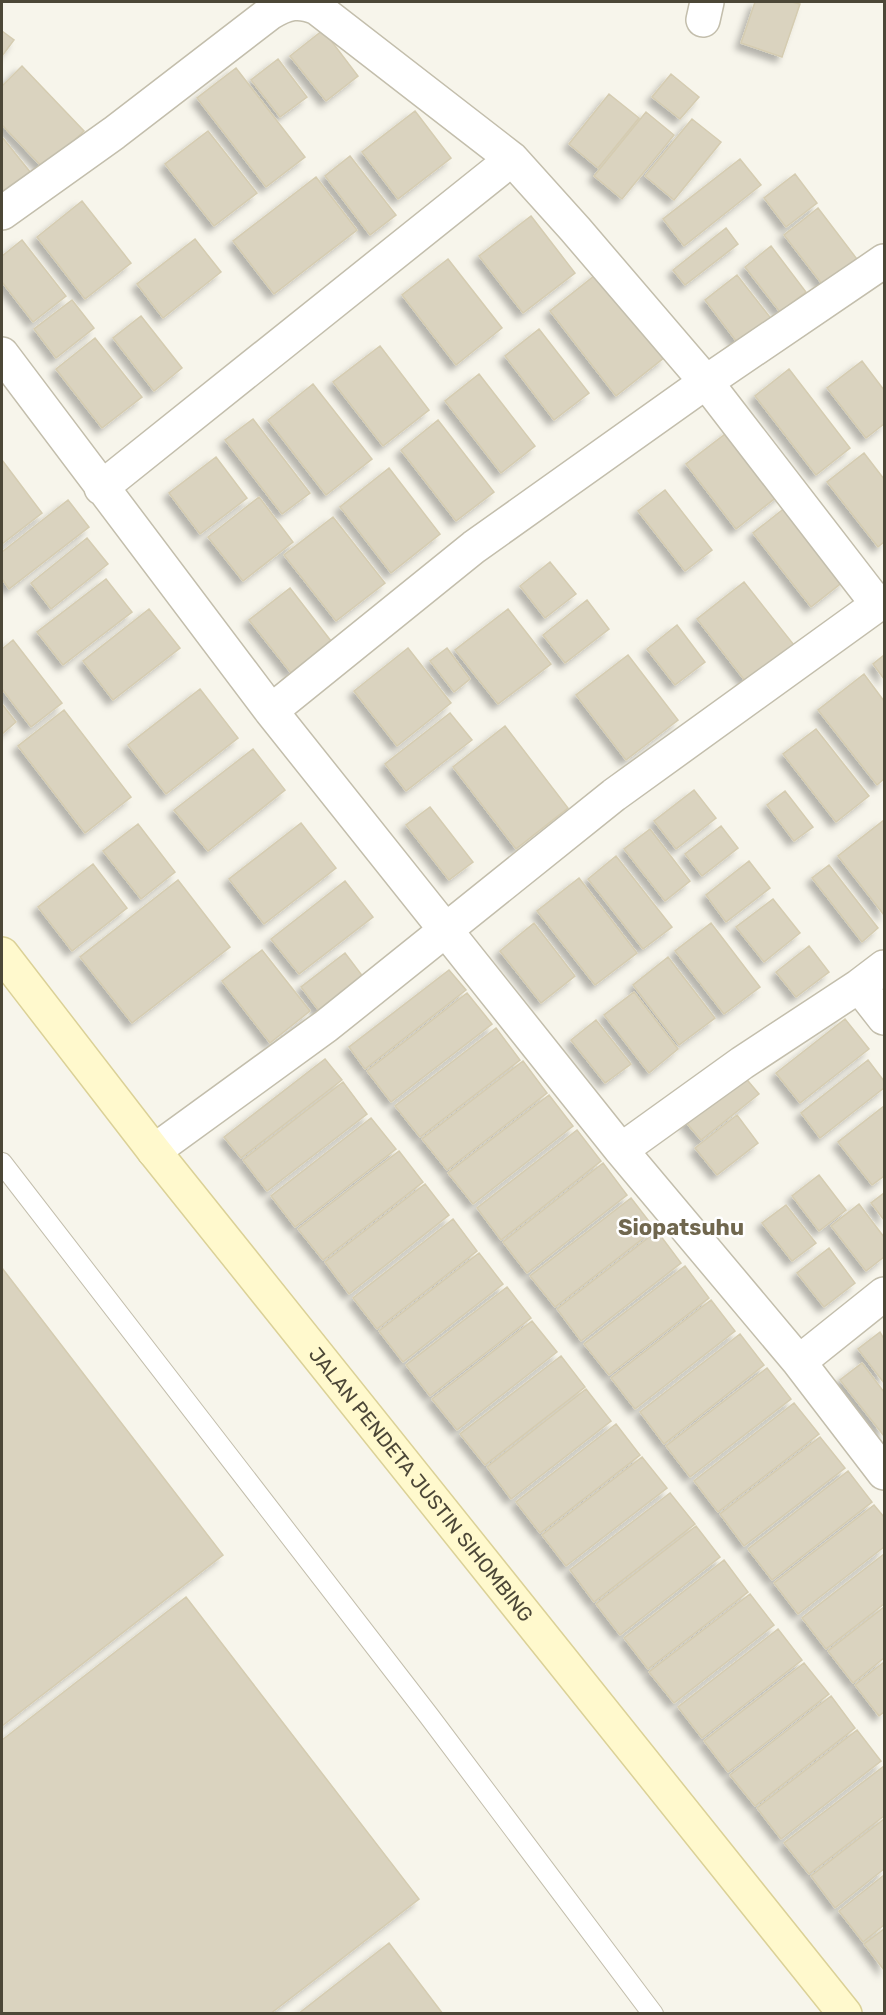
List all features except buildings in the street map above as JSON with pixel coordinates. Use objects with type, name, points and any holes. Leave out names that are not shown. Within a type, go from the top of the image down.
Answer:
[{"type":"street","points":[[2,213],[114,133],[270,13],[292,2],[317,8],[512,159],[575,229],[705,382],[881,603],[614,795],[326,1026],[154,1151]]},
{"type":"street","points":[[101,488],[512,159]]},
{"type":"street","points":[[271,711],[474,547],[705,382],[885,261]]},
{"type":"street","points":[[2,354],[271,711],[621,1150],[799,1362],[885,1473]]},
{"type":"street","name":"JALAN PENDETA JUSTIN SIHOMBING","points":[[2,954],[154,1151],[845,2013]]},
{"type":"street","points":[[621,1150],[742,1063],[872,976],[885,1018]]},
{"type":"street","points":[[799,1362],[885,1294]]},
{"type":"lane","points":[[2,1163],[422,1707],[653,2013]]},
{"type":"district","name":"Siopatsuhu","points":[[681,1227]]}]
